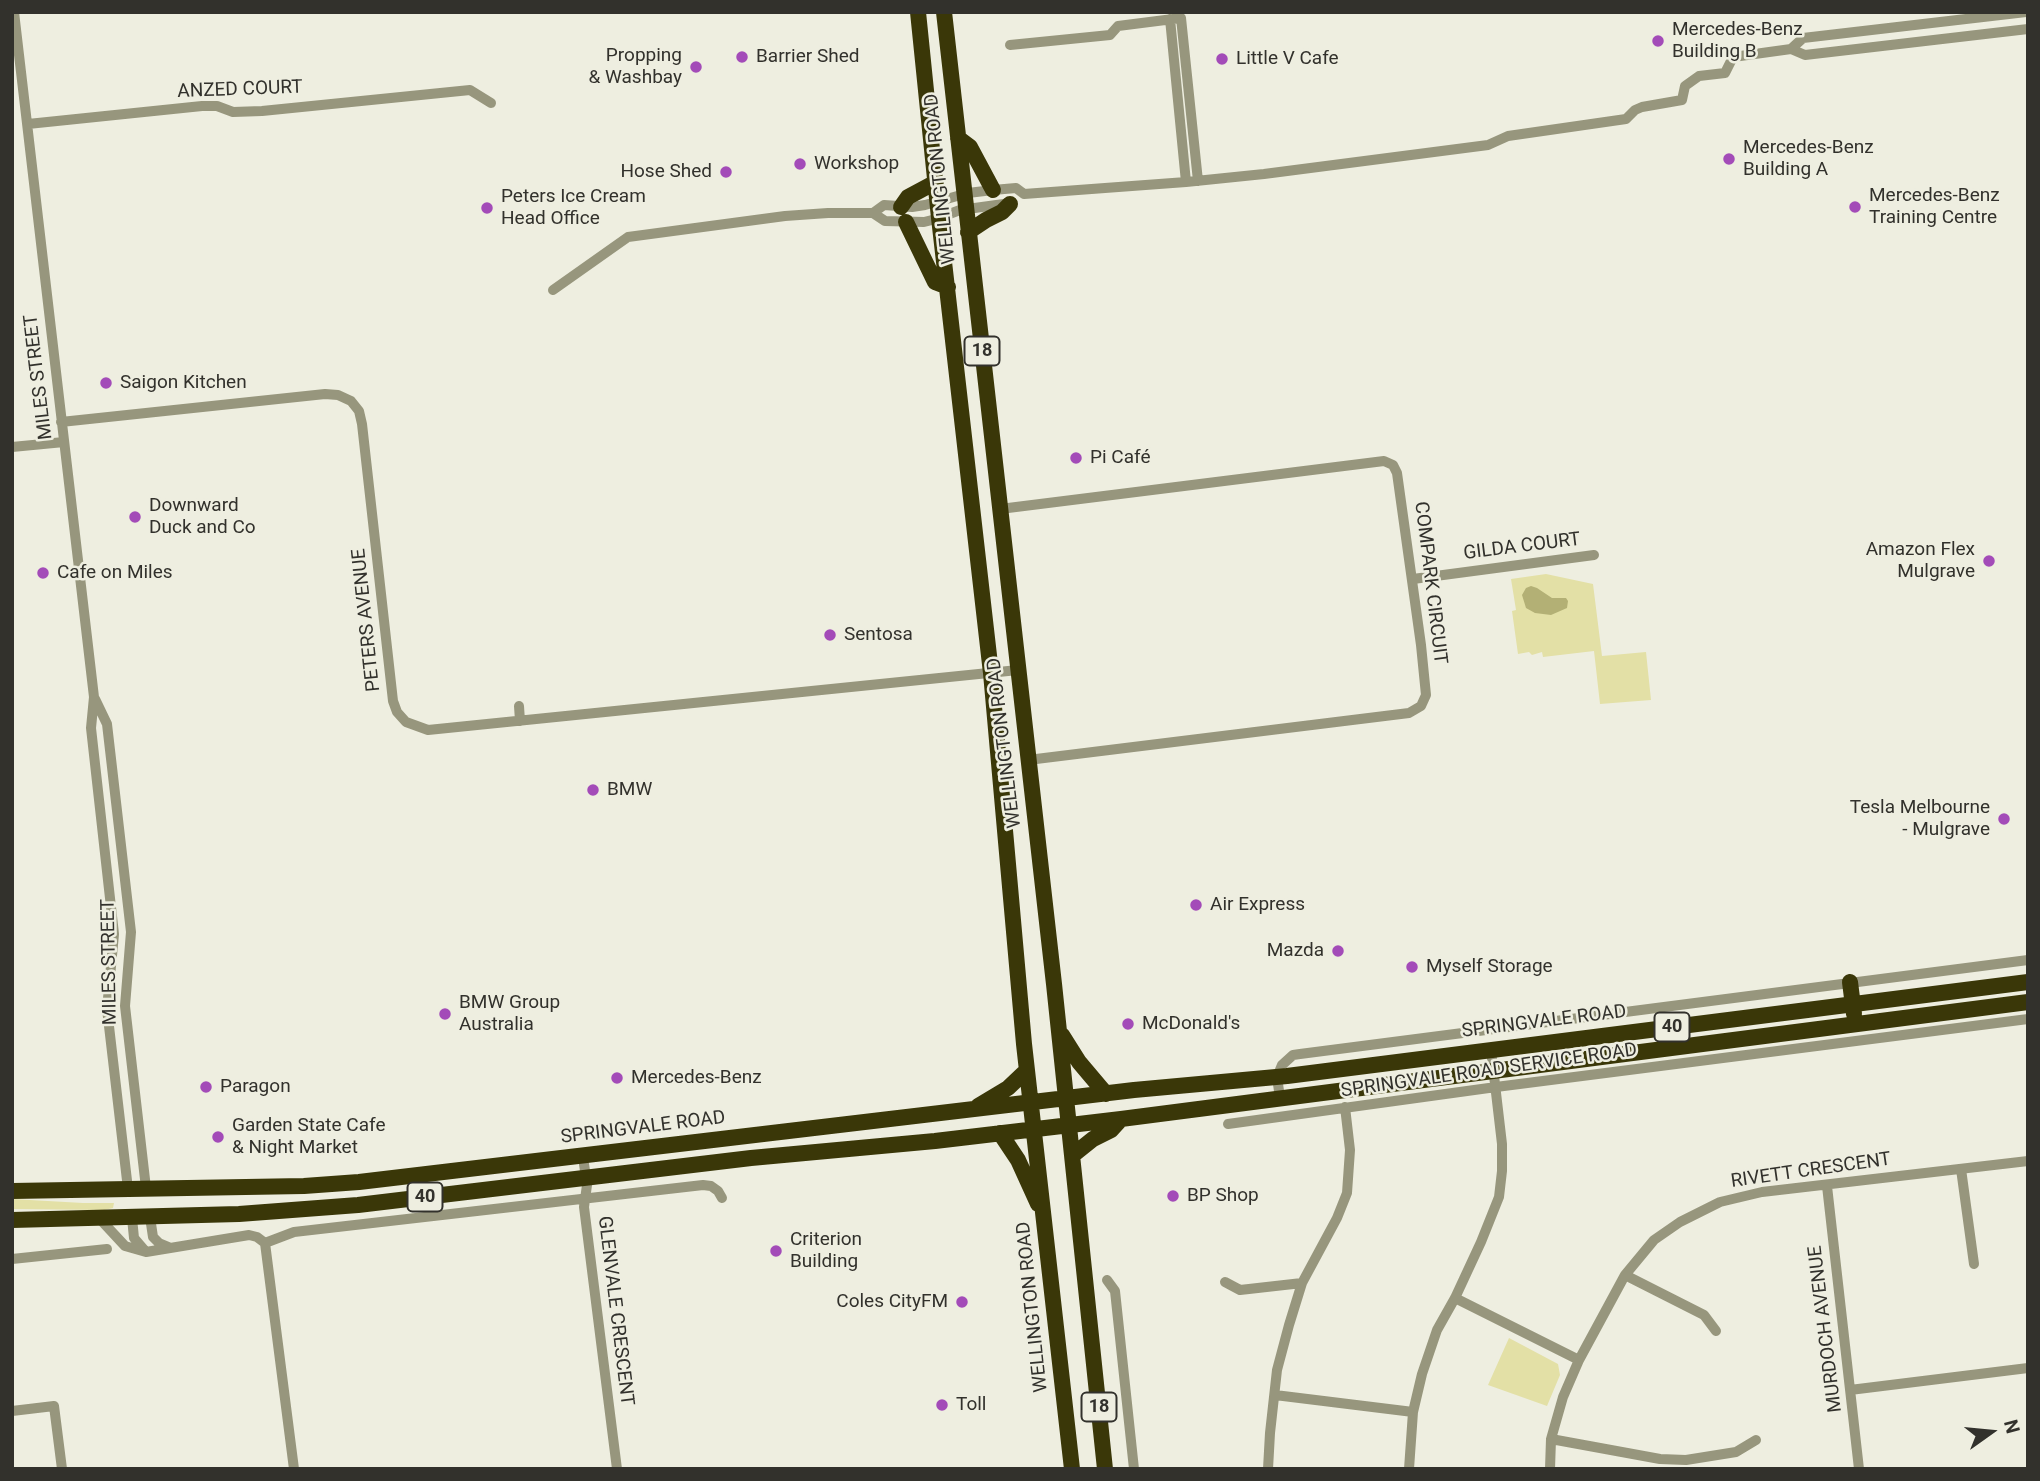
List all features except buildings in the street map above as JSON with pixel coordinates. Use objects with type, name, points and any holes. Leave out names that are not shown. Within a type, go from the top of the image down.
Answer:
[{"type":"highway","name":"WELLINGTON ROAD","points":[[918,12],[991,673],[1027,1070],[1072,1469]]},
{"type":"highway","name":"WELLINGTON ROAD","points":[[944,12],[1070,1125],[1105,1469]]},
{"type":"highway","points":[[958,138],[970,147],[993,190]]},
{"type":"highway","points":[[936,182],[908,197],[903,214],[935,282],[948,288]]},
{"type":"highway","points":[[968,232],[1002,212],[1010,204]]},
{"type":"highway","points":[[1850,982],[1856,1025]]},
{"type":"highway","name":"SPRINGVALE ROAD","points":[[12,1191],[322,1185],[583,1157],[973,1109],[1277,1077],[2026,982]]},
{"type":"highway","name":"40","points":[[12,1220],[309,1210],[751,1158],[1070,1125],[1280,1098],[1495,1079],[1769,1044],[1856,1025],[2028,1002]]},
{"type":"highway","points":[[1059,1030],[1079,1062],[1106,1094]]},
{"type":"highway","points":[[973,1109],[1008,1088],[1027,1070]]},
{"type":"highway","points":[[1073,1156],[1093,1139],[1111,1130],[1121,1119]]},
{"type":"highway","points":[[1000,1133],[1018,1160],[1044,1216]]},
{"type":"highway","points":[[146,1188],[150,1217]]},
{"type":"highway","points":[[128,1189],[132,1218]]},
{"type":"street","name":"MILES STREET","points":[[14,12],[17,80],[27,124],[94,697],[91,728],[114,934],[107,1009],[128,1189]]},
{"type":"street","points":[[1117,12],[1118,26]]},
{"type":"street","points":[[1791,49],[1802,38],[2026,12]]},
{"type":"street","points":[[1010,45],[1110,35],[1118,26],[1181,18],[1198,181]]},
{"type":"street","points":[[1170,19],[1186,182]]},
{"type":"street","points":[[1974,19],[1976,35]]},
{"type":"street","points":[[1900,28],[1902,44]]},
{"type":"street","points":[[553,290],[628,237],[785,216],[845,212],[873,214],[885,221],[912,207],[954,211],[965,202],[993,190],[1016,188],[1024,194],[1198,181],[1488,145],[1508,136],[1626,119],[1642,107],[1682,100],[1685,86],[1699,76],[1725,73],[1733,57],[1791,49],[1805,55],[2028,29]]},
{"type":"street","name":"ANZED COURT","points":[[27,124],[218,106],[233,112],[262,111],[470,90],[491,103]]},
{"type":"street","points":[[965,202],[1010,204],[1018,202],[1024,194]]},
{"type":"street","points":[[873,214],[884,205],[924,222],[938,211]]},
{"type":"street","name":"PETERS AVENUE","points":[[61,422],[325,394],[338,395],[351,401],[359,411],[362,424],[393,701],[397,712],[406,722],[428,730],[1018,670]]},
{"type":"street","points":[[12,447],[64,442]]},
{"type":"street","name":"COMPARK CIRCUIT","points":[[1000,509],[1384,461],[1393,465],[1397,473],[1413,579],[1426,695],[1421,706],[1409,713],[1028,760]]},
{"type":"street","name":"GILDA COURT","points":[[1413,579],[1594,555]]},
{"type":"street","name":"MILES STREET","points":[[94,697],[107,724],[131,932],[125,1006],[146,1188]]},
{"type":"street","points":[[519,706],[520,721]]},
{"type":"street","points":[[98,790],[114,788]]},
{"type":"street","points":[[107,865],[123,863]]},
{"type":"street","points":[[114,934],[131,932]]},
{"type":"street","points":[[1850,982],[2028,960]]},
{"type":"street","name":"SPRINGVALE ROAD","points":[[2005,963],[2026,982]]},
{"type":"street","name":"SPRINGVALE ROAD SERVICE ROAD","points":[[1277,1077],[1282,1065],[1293,1055],[1850,982]]},
{"type":"street","points":[[1769,1044],[2028,1018]]},
{"type":"street","points":[[1409,1469],[1413,1412],[1422,1374],[1437,1330],[1455,1298],[1495,1211],[1499,1196],[1502,1144],[1491,1050]]},
{"type":"street","points":[[1277,1077],[1280,1098]]},
{"type":"street","name":"SPRINGVALE ROAD SERVICE ROAD","points":[[1228,1124],[1345,1107],[1495,1079]]},
{"type":"street","points":[[1232,1104],[1247,1121]]},
{"type":"street","points":[[1268,1469],[1277,1370],[1303,1283],[1337,1219],[1347,1193],[1350,1150],[1345,1107]]},
{"type":"street","points":[[120,1115],[138,1113]]},
{"type":"street","name":"GLENVALE CRESCENT","points":[[583,1157],[586,1178],[584,1207],[617,1469]]},
{"type":"street","name":"RIVETT CRESCENT","points":[[1550,1469],[1551,1439],[1563,1397],[1579,1360],[1625,1275],[1654,1240],[1680,1222],[1720,1202],[1762,1192],[2028,1161]]},
{"type":"street","points":[[1961,1169],[1974,1264]]},
{"type":"street","points":[[265,1243],[294,1232],[703,1185],[711,1186],[722,1198]]},
{"type":"street","name":"MURDOCH AVENUE","points":[[1827,1186],[1859,1469]]},
{"type":"street","points":[[150,1217],[153,1237],[171,1248]]},
{"type":"street","points":[[132,1218],[134,1238],[146,1252]]},
{"type":"street","points":[[99,1219],[125,1246],[146,1252],[245,1236],[257,1237],[265,1243],[294,1469]]},
{"type":"street","points":[[12,1259],[107,1249]]},
{"type":"street","points":[[1625,1275],[1704,1315],[1716,1331]]},
{"type":"street","points":[[1107,1280],[1115,1291],[1133,1469]]},
{"type":"street","points":[[1225,1282],[1240,1290],[1303,1283]]},
{"type":"street","points":[[1455,1298],[1579,1360]]},
{"type":"street","points":[[1850,1390],[2028,1368]]},
{"type":"street","points":[[1275,1395],[1413,1412]]},
{"type":"street","points":[[12,1411],[54,1406],[62,1469]]},
{"type":"street","points":[[1551,1439],[1660,1459],[1686,1460],[1736,1452],[1756,1440]]},
{"type":"shaded area","points":[[1546,574],[1593,584],[1602,656],[1646,652],[1651,700],[1600,704],[1594,651],[1543,657],[1542,652],[1532,655],[1529,652],[1518,654],[1511,579]]},
{"type":"shaded area","points":[[1531,586],[1552,598],[1566,598],[1567,608],[1551,615],[1535,613],[1526,608],[1522,595],[1526,588]]},
{"type":"shaded area","points":[[12,1199],[114,1203],[113,1208],[104,1210],[12,1209]]},
{"type":"shaded area","points":[[1509,1338],[1558,1364],[1560,1375],[1547,1406],[1488,1385]]},
{"type":"place","name":"Mercedes-Benz Building B","points":[[1658,41]]},
{"type":"place","name":"Barrier Shed","points":[[742,57]]},
{"type":"place","name":"Little V Cafe","points":[[1222,59]]},
{"type":"place","name":"Propping & Washbay","points":[[696,67]]},
{"type":"place","name":"Mercedes-Benz Building A","points":[[1729,159]]},
{"type":"place","name":"Workshop","points":[[800,164]]},
{"type":"place","name":"Hose Shed","points":[[726,172]]},
{"type":"place","name":"Mercedes-Benz Training Centre","points":[[1855,207]]},
{"type":"place","name":"Peters Ice Cream Head Office","points":[[487,208]]},
{"type":"place","name":"Saigon Kitchen","points":[[106,383]]},
{"type":"place","name":"Pi Café","points":[[1076,458]]},
{"type":"place","name":"Downward Duck and Co","points":[[135,517]]},
{"type":"place","name":"Amazon Flex Mulgrave","points":[[1989,561]]},
{"type":"place","name":"Cafe on Miles","points":[[43,573]]},
{"type":"place","name":"Sentosa","points":[[830,635]]},
{"type":"place","name":"BMW","points":[[593,790]]},
{"type":"place","name":"Tesla Melbourne - Mulgrave","points":[[2004,819]]},
{"type":"place","name":"Air Express","points":[[1196,905]]},
{"type":"place","name":"Mazda","points":[[1338,951]]},
{"type":"place","name":"Myself Storage","points":[[1412,967]]},
{"type":"place","name":"BMW Group Australia","points":[[445,1014]]},
{"type":"place","name":"McDonald's","points":[[1128,1024]]},
{"type":"place","name":"Mercedes-Benz","points":[[617,1078]]},
{"type":"place","name":"Paragon","points":[[206,1087]]},
{"type":"place","name":"Garden State Cafe & Night Market","points":[[218,1137]]},
{"type":"place","name":"BP Shop","points":[[1173,1196]]},
{"type":"place","name":"Criterion Building","points":[[776,1251]]},
{"type":"place","name":"Coles CityFM","points":[[962,1302]]},
{"type":"place","name":"Toll","points":[[942,1405]]}]
